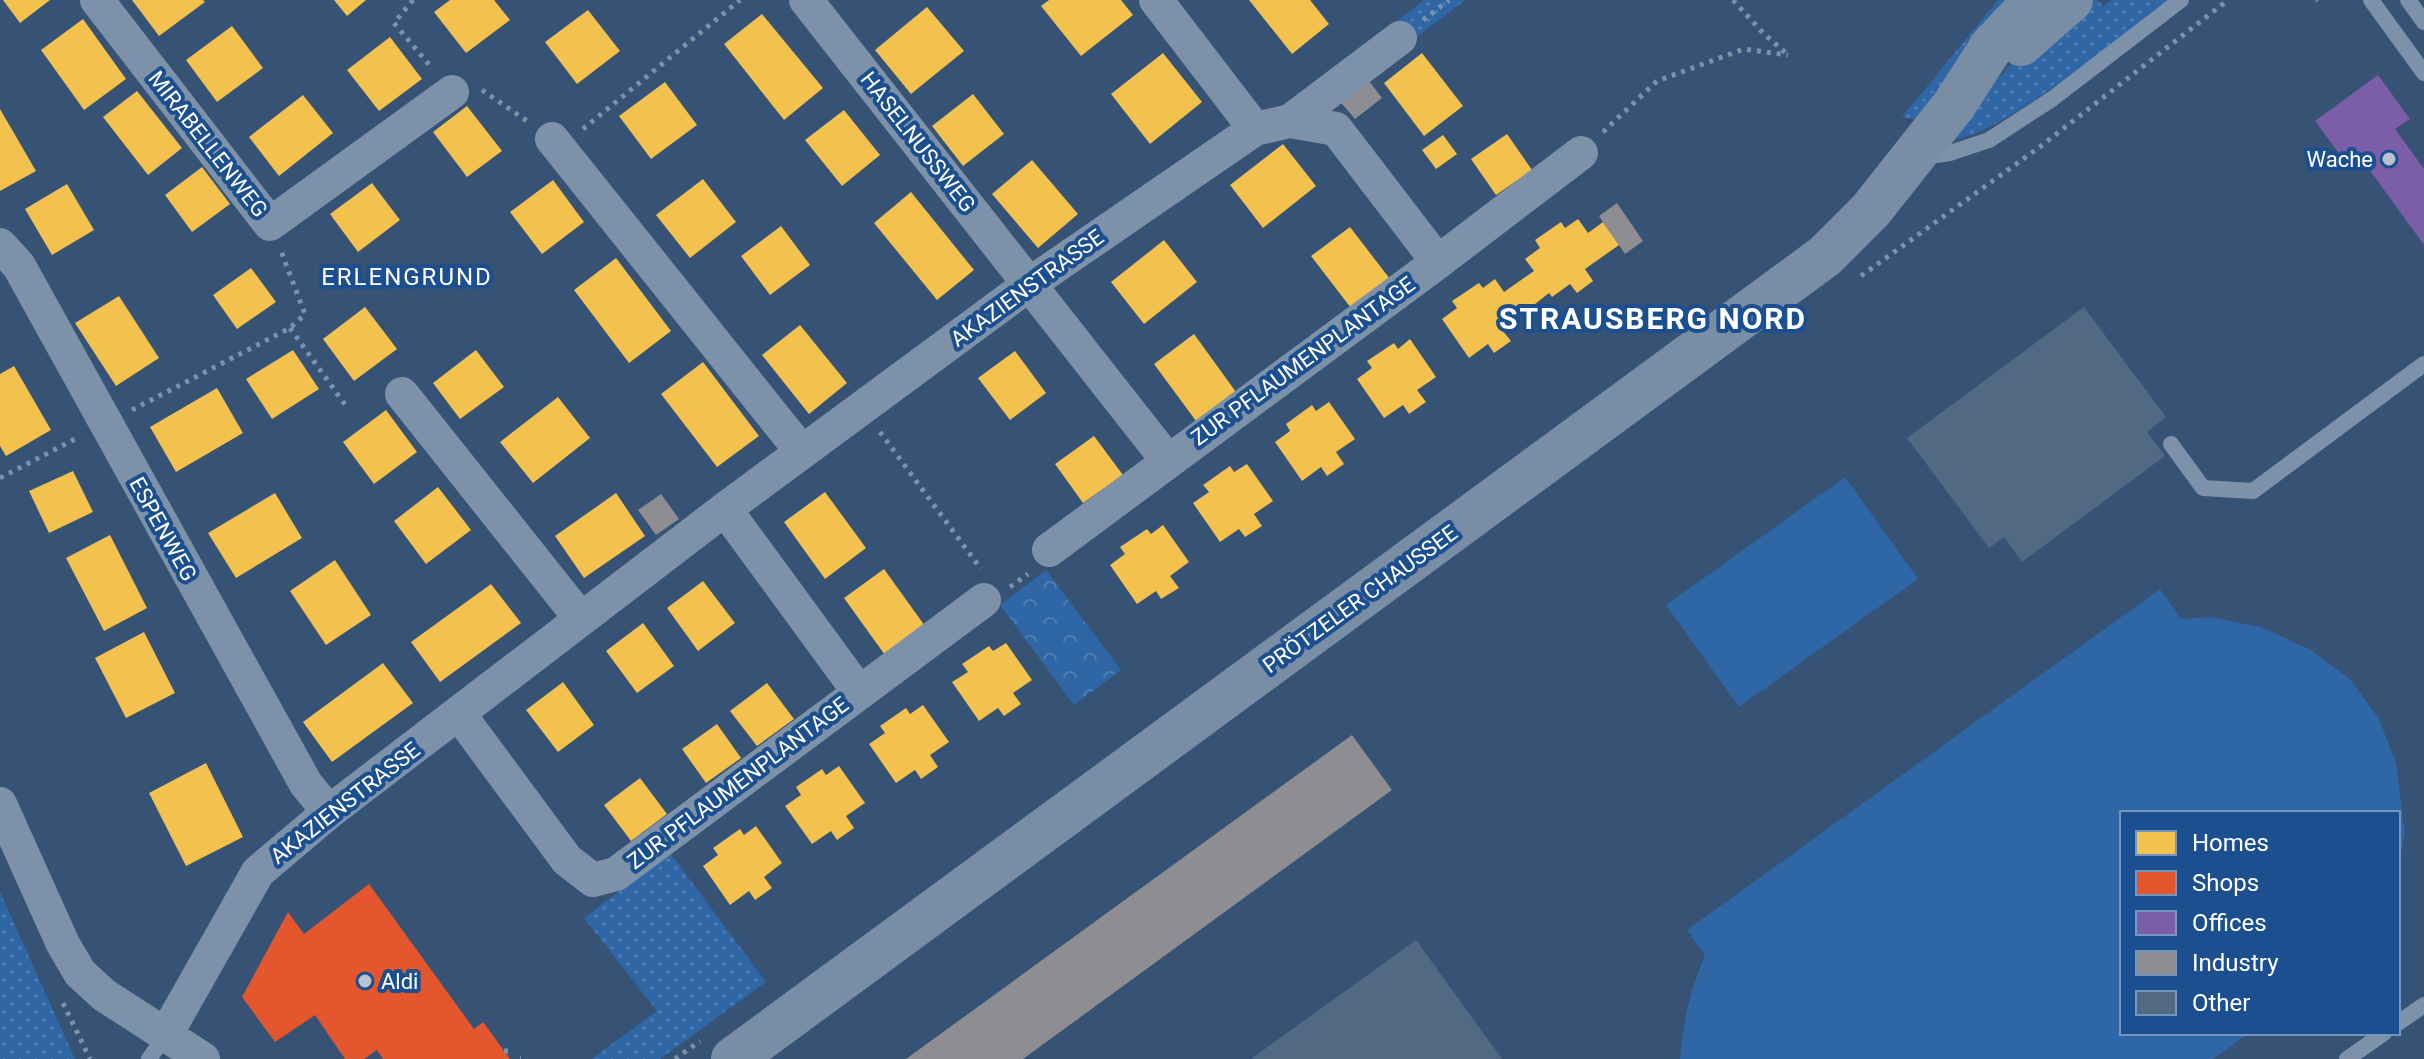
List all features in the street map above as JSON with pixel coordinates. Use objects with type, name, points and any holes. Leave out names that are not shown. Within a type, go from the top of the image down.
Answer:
[{"type":"main road","name":"PRÖTZELER CHAUSSEE","points":[[733,1059],[1825,256],[1871,210],[1908,159],[1954,105],[1992,46],[2035,0]]},
{"type":"main road","name":"PRÖTZELER CHAUSSEE","points":[[1954,105],[2071,0]]},
{"type":"street","name":"MIRABELLENWEG","points":[[97,0],[270,224],[452,92]]},
{"type":"street","name":"HASELNUSSWEG","points":[[806,0],[1031,283]]},
{"type":"street","points":[[1156,0],[1255,129]]},
{"type":"street","name":"AKAZIENSTRASSE","points":[[157,1047],[258,872],[329,812],[725,509],[1031,283],[1255,129],[1290,121],[1400,38]]},
{"type":"street","name":"ZUR PFLAUMENPLANTAGE","points":[[1290,121],[1336,129],[1438,262]]},
{"type":"street","points":[[556,144],[802,452]]},
{"type":"street","name":"ZUR PFLAUMENPLANTAGE","points":[[1049,550],[1581,153]]},
{"type":"street","name":"ESPENWEG","points":[[0,245],[19,266],[306,784],[329,812]]},
{"type":"street","name":"ZUR PFLAUMENPLANTAGE","points":[[1031,283],[1168,461]]},
{"type":"street","points":[[402,394],[581,619]]},
{"type":"street","name":"ZUR PFLAUMENPLANTAGE","points":[[725,509],[859,692]]},
{"type":"street","name":"ZUR PFLAUMENPLANTAGE","points":[[459,714],[567,860],[593,880],[616,874],[859,692],[992,597]]},
{"type":"street","points":[[0,804],[63,944],[80,973],[157,1047],[203,1059]]},
{"type":"lane","points":[[1908,159],[1950,153],[1989,140],[2052,99],[2181,0]]},
{"type":"lane","points":[[2371,0],[2424,73]]},
{"type":"lane","points":[[2408,0],[2424,22]]},
{"type":"lane","points":[[2171,444],[2203,488],[2253,491],[2424,364]]},
{"type":"lane","points":[[2400,1022],[2424,1005]]},
{"type":"lane","points":[[2347,1059],[2381,1035]]},
{"type":"path","points":[[556,144],[740,0]]},
{"type":"path","points":[[1581,153],[1657,81],[1744,49],[1788,55],[1733,0]]},
{"type":"path","points":[[0,478],[290,328],[305,314],[270,224]]},
{"type":"path","points":[[290,328],[346,406]]},
{"type":"path","points":[[862,409],[992,597],[1042,562],[1049,550]]},
{"type":"path","points":[[61,999],[90,1059]]},
{"type":"path","points":[[504,1051],[514,1051]]},
{"type":"green space","points":[[1424,0],[1465,0],[1338,98],[1323,78]]},
{"type":"green space","points":[[1998,0],[2020,0],[1921,121],[1902,117]]},
{"type":"green space","points":[[2087,0],[2098,0],[2103,6],[2112,0],[2169,0],[2029,104],[1971,135],[1951,139],[1993,83],[2029,46]]},
{"type":"green space","points":[[1845,477],[1918,579],[1739,707],[1666,605]]},
{"type":"green space","points":[[1046,570],[1121,670],[1074,705],[1000,605]]},
{"type":"green space","points":[[2160,589],[2181,619],[2210,617],[2261,627],[2311,650],[2350,679],[2379,719],[2396,763],[2405,832],[2400,858],[2400,811],[2120,811],[2120,1035],[2246,1035],[2213,1059],[1680,1059],[1688,1006],[1705,956],[1687,930]]},
{"type":"green space","points":[[670,853],[766,982],[660,1059],[592,1059],[657,1011],[584,918]]},
{"type":"green space","points":[[0,892],[75,1059],[0,1059]]},
{"type":"building: Homes","points":[[3,0],[50,0],[20,23]]},
{"type":"building: Homes","points":[[132,0],[203,0],[205,2],[159,36]]},
{"type":"building: Homes","points":[[334,0],[366,0],[347,16]]},
{"type":"building: Homes","points":[[450,0],[494,0],[510,20],[466,53],[434,12]]},
{"type":"building: Homes","points":[[1049,0],[1121,0],[1133,15],[1081,56],[1041,6]]},
{"type":"building: Homes","points":[[1249,0],[1310,0],[1329,24],[1292,54]]},
{"type":"building: Homes","points":[[927,7],[964,51],[911,94],[875,50]]},
{"type":"building: Homes","points":[[588,10],[620,51],[577,84],[545,42]]},
{"type":"building: Homes","points":[[762,14],[823,88],[784,120],[724,44]]},
{"type":"building: Homes","points":[[83,19],[126,79],[84,110],[41,50]]},
{"type":"building: Homes","points":[[232,26],[263,68],[217,102],[186,60]]},
{"type":"building: Homes","points":[[390,37],[422,79],[379,111],[347,70]]},
{"type":"building: Homes","points":[[1163,53],[1202,102],[1150,144],[1111,94]]},
{"type":"building: Homes","points":[[1422,53],[1463,106],[1424,136],[1384,83]]},
{"type":"building: Homes","points":[[665,82],[697,125],[651,159],[619,116]]},
{"type":"building: Homes","points":[[137,91],[182,148],[148,175],[103,117]]},
{"type":"building: Homes","points":[[973,94],[1004,134],[963,166],[932,126]]},
{"type":"building: Homes","points":[[303,95],[333,133],[279,176],[249,137]]},
{"type":"building: Homes","points":[[467,106],[502,151],[467,177],[433,132]]},
{"type":"building: Homes","points":[[0,109],[36,171],[0,191]]},
{"type":"building: Homes","points":[[844,110],[880,155],[842,186],[805,140]]},
{"type":"building: Homes","points":[[1507,134],[1532,170],[1496,195],[1471,159]]},
{"type":"building: Homes","points":[[1443,135],[1457,154],[1436,169],[1422,150]]},
{"type":"building: Homes","points":[[1283,144],[1316,186],[1263,228],[1230,185]]},
{"type":"building: Homes","points":[[1032,160],[1078,214],[1038,248],[992,194]]},
{"type":"building: Homes","points":[[202,167],[230,204],[192,232],[165,195]]},
{"type":"building: Homes","points":[[703,179],[736,222],[690,258],[656,215]]},
{"type":"building: Homes","points":[[553,180],[584,222],[542,254],[510,212]]},
{"type":"building: Homes","points":[[372,183],[400,220],[358,252],[330,214]]},
{"type":"building: Homes","points":[[67,184],[94,230],[52,255],[25,209]]},
{"type":"building: Homes","points":[[911,192],[974,270],[937,300],[874,223]]},
{"type":"building: Homes","points":[[1578,219],[1588,233],[1603,222],[1619,245],[1585,269],[1593,281],[1577,293],[1570,284],[1552,297],[1549,293],[1502,330],[1511,341],[1494,353],[1488,344],[1469,358],[1442,319],[1457,308],[1452,301],[1479,283],[1483,288],[1495,279],[1504,292],[1534,271],[1525,259],[1540,248],[1535,240],[1561,222],[1565,228]]},
{"type":"building: Homes","points":[[781,226],[810,265],[770,295],[741,256]]},
{"type":"building: Homes","points":[[1350,227],[1390,279],[1351,308],[1311,256]]},
{"type":"building: Homes","points":[[1164,240],[1197,282],[1144,324],[1111,282]]},
{"type":"building: Homes","points":[[616,258],[671,331],[629,363],[574,290]]},
{"type":"building: Homes","points":[[251,268],[276,302],[237,329],[213,295]]},
{"type":"building: Homes","points":[[119,296],[159,358],[116,386],[75,323]]},
{"type":"building: Homes","points":[[365,307],[397,349],[354,381],[323,339]]},
{"type":"building: Homes","points":[[800,325],[847,383],[809,414],[762,355]]},
{"type":"building: Homes","points":[[1194,334],[1236,392],[1196,421],[1154,364]]},
{"type":"building: Homes","points":[[1410,339],[1436,377],[1417,390],[1426,402],[1409,414],[1403,405],[1384,418],[1357,379],[1372,368],[1367,361],[1394,343],[1398,349]]},
{"type":"building: Homes","points":[[293,350],[319,389],[272,419],[246,379]]},
{"type":"building: Homes","points":[[476,350],[504,387],[460,419],[433,383]]},
{"type":"building: Homes","points":[[1015,351],[1046,393],[1010,420],[978,378]]},
{"type":"building: Homes","points":[[703,362],[759,436],[717,467],[661,394]]},
{"type":"building: Homes","points":[[14,366],[51,430],[6,456],[0,446],[0,374]]},
{"type":"building: Homes","points":[[217,388],[243,433],[176,472],[150,427]]},
{"type":"building: Homes","points":[[558,397],[590,438],[533,483],[500,442]]},
{"type":"building: Homes","points":[[1329,402],[1355,439],[1336,452],[1344,464],[1327,476],[1321,467],[1302,481],[1275,442],[1290,431],[1286,424],[1312,405],[1316,411]]},
{"type":"building: Homes","points":[[386,410],[417,452],[374,484],[343,442]]},
{"type":"building: Homes","points":[[1094,436],[1123,475],[1083,503],[1055,464]]},
{"type":"building: Homes","points":[[1247,464],[1273,501],[1254,514],[1262,526],[1245,537],[1239,529],[1220,542],[1193,503],[1209,492],[1203,485],[1230,466],[1234,472]]},
{"type":"building: Homes","points":[[73,471],[93,512],[49,533],[29,491]]},
{"type":"building: Homes","points":[[438,487],[471,530],[426,564],[394,521]]},
{"type":"building: Homes","points":[[825,492],[866,548],[825,579],[784,522]]},
{"type":"building: Homes","points":[[275,493],[302,538],[236,578],[208,533]]},
{"type":"building: Homes","points":[[616,493],[645,536],[584,578],[555,536]]},
{"type":"building: Homes","points":[[1163,525],[1189,562],[1170,576],[1179,588],[1161,599],[1156,591],[1137,604],[1110,565],[1125,554],[1120,547],[1147,529],[1151,534]]},
{"type":"building: Homes","points":[[110,535],[147,608],[104,631],[66,558]]},
{"type":"building: Homes","points":[[335,560],[371,615],[326,645],[290,591]]},
{"type":"building: Homes","points":[[884,569],[925,626],[885,655],[844,598]]},
{"type":"building: Homes","points":[[703,581],[735,623],[698,651],[667,608]]},
{"type":"building: Homes","points":[[491,584],[521,623],[440,682],[411,642]]},
{"type":"building: Homes","points":[[643,623],[674,666],[637,693],[606,651]]},
{"type":"building: Homes","points":[[144,632],[175,693],[126,718],[95,658]]},
{"type":"building: Homes","points":[[1006,643],[1032,680],[1013,693],[1021,704],[1004,716],[998,708],[979,721],[952,682],[968,672],[962,664],[989,646],[993,651]]},
{"type":"building: Homes","points":[[383,663],[413,703],[332,762],[303,722]]},
{"type":"building: Homes","points":[[563,682],[594,725],[558,752],[526,710]]},
{"type":"building: Homes","points":[[767,683],[794,719],[757,746],[730,711]]},
{"type":"building: Homes","points":[[923,705],[949,742],[930,755],[938,767],[921,779],[915,770],[896,783],[869,744],[885,733],[880,726],[906,708],[910,714]]},
{"type":"building: Homes","points":[[717,724],[741,758],[706,783],[682,749]]},
{"type":"building: Homes","points":[[206,763],[243,837],[186,866],[149,793]]},
{"type":"building: Homes","points":[[839,766],[865,803],[846,816],[854,828],[837,840],[831,831],[812,844],[785,806],[801,795],[796,787],[822,769],[826,775]]},
{"type":"building: Homes","points":[[640,778],[667,814],[631,841],[604,805]]},
{"type":"building: Homes","points":[[756,826],[782,863],[764,877],[772,888],[755,900],[749,891],[730,905],[703,866],[718,855],[713,848],[740,829],[744,835]]},
{"type":"building: Shops","name":"Aldi","points":[[369,884],[474,1029],[483,1022],[510,1059],[383,1059],[377,1050],[364,1059],[345,1059],[315,1015],[275,1042],[242,997],[288,912],[304,934]]},
{"type":"building: Offices","name":"Wache","points":[[2378,75],[2410,119],[2395,129],[2424,169],[2424,245],[2358,154],[2346,163],[2315,121]]},
{"type":"building: Industry","points":[[1366,77],[1382,98],[1355,119],[1338,99]]},
{"type":"building: Industry","points":[[1617,203],[1643,241],[1625,254],[1599,216]]},
{"type":"building: Industry","points":[[661,494],[679,519],[656,535],[638,510]]},
{"type":"building: Industry","points":[[1352,735],[1392,790],[1023,1059],[906,1059]]},
{"type":"building: Other","points":[[2084,307],[2166,417],[2147,432],[2165,456],[2022,562],[2004,537],[1989,548],[1907,438]]},
{"type":"building: Other","points":[[1416,940],[1502,1059],[1251,1059]]},
{"type":"place","name":"Wache","points":[[2389,159]]},
{"type":"place","name":"Aldi","points":[[365,981]]},
{"type":"district","name":"ERLENGRUND","points":[[407,277]]},
{"type":"district","name":"STRAUSBERG NORD","points":[[1653,318]]}]
